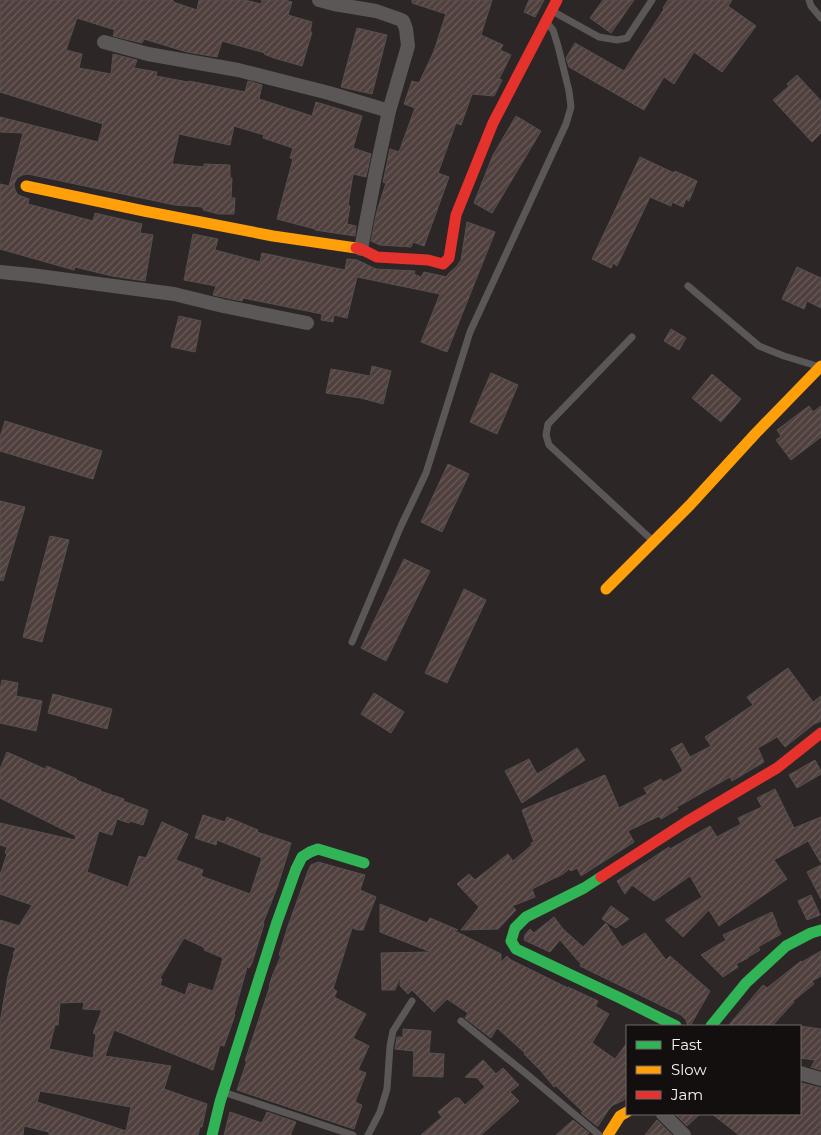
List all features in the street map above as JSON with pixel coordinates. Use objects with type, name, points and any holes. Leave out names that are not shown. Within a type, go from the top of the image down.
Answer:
[{"type":"street","points":[[319,0],[334,4],[377,6],[403,21],[406,29],[408,46],[389,111],[361,249]]},
{"type":"street","points":[[26,186],[273,236],[361,249],[378,257],[428,260],[443,264],[449,258],[456,215],[493,123],[557,0]]},
{"type":"street","points":[[104,42],[148,54],[238,70],[329,93],[389,111]]},
{"type":"street","points":[[0,272],[174,294],[307,323]]},
{"type":"street","points":[[606,589],[690,505],[821,366]]},
{"type":"street","points":[[674,1025],[516,949],[511,941],[516,928],[526,918],[584,888],[686,822],[777,768],[821,734]]},
{"type":"street","points":[[212,1135],[223,1092],[277,922],[296,869],[302,858],[318,849],[364,864]]},
{"type":"street","points":[[713,1025],[746,983],[786,946],[821,930]]},
{"type":"street","points":[[801,1073],[821,1078]]},
{"type":"street","points":[[608,1135],[620,1116],[633,1115]]},
{"type":"street","points":[[664,1115],[684,1135]]},
{"type":"lane","points":[[551,11],[599,37],[617,40],[627,38],[652,0]]},
{"type":"lane","points":[[809,0],[811,6],[821,18]]},
{"type":"lane","points":[[352,642],[401,526],[426,473],[470,332],[566,124],[571,107],[569,91],[553,30],[546,22]]},
{"type":"lane","points":[[688,286],[759,346],[784,356],[821,366]]},
{"type":"lane","points":[[632,337],[548,424],[546,435],[549,445],[653,541]]},
{"type":"lane","points":[[368,1135],[380,1112],[387,1089],[393,1031],[412,1001]]},
{"type":"lane","points":[[461,1021],[530,1076],[599,1135]]},
{"type":"lane","points":[[223,1092],[353,1135]]},
{"type":"building","points":[[0,0],[173,0],[173,2],[197,10],[199,0],[245,0],[261,4],[262,0],[285,0],[292,2],[288,15],[312,22],[310,32],[312,32],[302,66],[222,41],[217,57],[187,52],[144,39],[142,43],[113,36],[115,30],[77,18],[66,50],[82,54],[79,68],[111,74],[113,54],[137,60],[134,68],[157,72],[156,76],[245,92],[248,81],[262,85],[259,99],[312,116],[316,102],[362,116],[353,148],[371,154],[366,177],[353,174],[347,224],[356,226],[355,236],[315,230],[277,219],[293,159],[290,158],[293,148],[263,138],[264,135],[234,126],[230,145],[179,134],[172,164],[204,167],[204,164],[230,165],[230,178],[232,178],[231,198],[235,198],[234,214],[219,214],[203,210],[203,207],[175,205],[28,174],[17,178],[14,184],[15,190],[18,195],[29,199],[28,204],[93,221],[95,213],[142,224],[140,233],[153,235],[145,281],[112,276],[75,267],[74,270],[0,249],[0,184],[9,186],[23,133],[0,132],[0,117],[98,142],[103,124],[0,92]]},
{"type":"building","points":[[412,0],[492,0],[481,35],[503,45],[500,50],[511,55],[499,79],[502,80],[494,96],[472,94],[461,125],[456,123],[438,173],[449,177],[424,246],[413,242],[411,247],[380,245],[371,241],[377,211],[386,183],[383,182],[390,149],[399,152],[415,108],[404,104],[412,81],[419,83],[434,51],[446,14],[412,3]]},
{"type":"building","points":[[529,0],[544,0],[535,17],[524,12]]},
{"type":"building","points":[[603,0],[634,0],[611,33],[590,18]]},
{"type":"building","points":[[668,0],[732,0],[728,6],[756,26],[722,72],[694,52],[674,84],[664,77],[644,110],[569,67],[566,58],[575,43],[624,71]]},
{"type":"building","points":[[357,28],[387,35],[372,94],[341,87]]},
{"type":"building","points":[[797,75],[821,101],[821,133],[812,142],[773,100],[789,86],[787,84]]},
{"type":"building","points":[[516,116],[541,131],[492,213],[474,203],[493,155]]},
{"type":"building","points":[[640,157],[674,173],[675,171],[697,181],[689,201],[686,199],[683,207],[672,202],[671,206],[650,197],[617,266],[613,263],[611,268],[592,259]]},
{"type":"building","points":[[467,222],[495,232],[447,352],[421,342],[440,294],[357,277],[347,318],[334,315],[333,322],[321,320],[322,314],[243,298],[242,301],[213,295],[216,286],[184,280],[193,234],[218,239],[215,250],[260,262],[262,253],[345,270],[347,259],[357,260],[376,269],[415,271],[414,274],[421,277],[424,272],[447,277],[461,260]]},
{"type":"building","points":[[797,267],[821,278],[821,308],[807,301],[804,309],[782,299]]},
{"type":"building","points":[[179,316],[201,321],[195,352],[171,347]]},
{"type":"building","points":[[671,329],[686,338],[679,350],[664,341]]},
{"type":"building","points":[[372,366],[391,371],[383,404],[361,398],[326,393],[331,369],[370,376]]},
{"type":"building","points":[[491,373],[518,385],[497,434],[470,422]]},
{"type":"building","points":[[712,374],[741,399],[721,422],[692,398]]},
{"type":"building","points":[[809,406],[813,412],[821,406],[821,437],[791,460],[776,440],[781,436],[777,430]]},
{"type":"building","points":[[5,421],[102,451],[93,479],[0,451],[0,437]]},
{"type":"building","points":[[448,464],[469,474],[442,532],[421,522]]},
{"type":"building","points":[[0,501],[25,507],[3,581],[0,580]]},
{"type":"building","points":[[50,536],[69,540],[42,642],[23,637]]},
{"type":"building","points":[[404,559],[430,571],[386,661],[361,648]]},
{"type":"building","points":[[464,589],[486,600],[447,683],[425,673]]},
{"type":"building","points":[[788,668],[813,702],[821,696],[821,721],[814,724],[785,747],[777,737],[758,748],[764,762],[732,781],[730,777],[677,807],[678,809],[661,819],[659,816],[628,831],[634,842],[581,876],[577,868],[571,871],[569,869],[563,874],[532,889],[535,897],[512,906],[516,910],[498,929],[461,930],[479,907],[457,884],[469,874],[475,880],[508,854],[513,861],[534,842],[522,810],[605,775],[619,808],[647,794],[644,788],[661,779],[663,782],[683,771],[671,749],[682,743],[690,757],[711,746],[705,737],[753,705],[747,697]]},
{"type":"building","points":[[2,680],[18,683],[16,696],[42,701],[36,731],[0,723],[0,690]]},
{"type":"building","points":[[374,693],[404,712],[391,733],[361,714]]},
{"type":"building","points":[[53,694],[112,709],[107,729],[48,713]]},
{"type":"building","points":[[577,748],[585,760],[522,803],[505,771],[529,759],[537,774]]},
{"type":"building","points":[[7,752],[45,769],[47,766],[100,791],[148,810],[143,825],[117,819],[112,835],[99,831],[87,872],[128,887],[139,856],[146,858],[162,822],[188,834],[176,860],[203,870],[201,876],[250,894],[262,858],[217,840],[216,845],[195,838],[203,815],[225,822],[227,817],[258,830],[257,832],[291,843],[278,885],[263,923],[252,963],[249,968],[247,967],[235,1015],[224,1046],[220,1045],[213,1070],[114,1030],[105,1056],[171,1066],[164,1089],[207,1104],[202,1127],[200,1127],[198,1135],[49,1135],[49,1132],[24,1126],[23,1135],[0,1135],[0,1023],[8,976],[16,948],[0,943],[0,920],[19,926],[32,905],[0,894],[0,875],[7,854],[5,853],[7,847],[0,845],[0,823],[75,840],[76,836],[0,798],[0,769]],"holes":[[[184,938],[205,948],[204,950],[223,958],[213,991],[189,983],[185,995],[160,985],[162,979],[160,978]],[[84,1002],[83,1009],[102,1010],[93,1033],[96,1034],[93,1058],[49,1049],[55,1025],[58,1025],[60,1003]],[[40,1091],[131,1107],[126,1131],[37,1102]]]},
{"type":"building","points":[[815,760],[821,774],[797,788],[789,775]]},
{"type":"building","points":[[775,789],[794,828],[821,817],[821,863],[808,841],[774,860],[787,879],[719,926],[709,910],[683,937],[665,920],[702,897],[690,876],[654,901],[632,885],[625,894],[617,881],[669,847],[670,849],[710,826],[717,837],[741,824],[738,818],[762,807],[757,798]]},
{"type":"building","points":[[318,862],[365,875],[360,890],[376,897],[363,930],[352,928],[333,989],[337,991],[334,997],[366,1014],[353,1038],[369,1046],[358,1070],[366,1073],[355,1102],[362,1105],[354,1129],[237,1090],[269,986],[281,956],[279,955],[288,926],[308,871],[311,865]]},
{"type":"building","points":[[821,865],[821,899],[807,872]]},
{"type":"building","points":[[811,895],[820,915],[807,920],[798,901]]},
{"type":"building","points":[[380,904],[427,923],[430,918],[458,930],[453,930],[501,954],[501,962],[507,956],[511,960],[598,1001],[595,1006],[609,1014],[592,1043],[615,1059],[626,1044],[626,1097],[613,1105],[597,1126],[581,1113],[583,1112],[556,1086],[554,1087],[525,1053],[497,1028],[491,1038],[465,1018],[468,1013],[447,999],[434,1012],[412,990],[408,994],[400,986],[400,977],[395,990],[382,990],[381,953],[431,952],[380,932]]},
{"type":"building","points":[[611,906],[629,919],[616,928],[602,919]]},
{"type":"building","points":[[772,912],[781,934],[758,947],[760,950],[736,964],[738,967],[723,977],[701,955],[726,940],[723,935]]},
{"type":"building","points":[[554,917],[563,929],[583,947],[606,923],[622,947],[645,933],[666,960],[670,956],[710,991],[691,1025],[688,1025],[681,1015],[580,966],[581,964],[560,940],[550,952],[524,940],[525,935],[530,929],[534,933]]},
{"type":"building","points":[[821,951],[821,976],[812,981],[814,984],[793,1001],[773,1025],[729,1025],[763,985],[767,988],[802,962]]},
{"type":"building","points":[[801,1026],[821,1029],[821,1070],[811,1067],[815,1060],[801,1058]]},
{"type":"building","points":[[403,1029],[431,1031],[429,1053],[444,1054],[443,1077],[413,1076],[414,1051],[395,1049],[397,1037],[403,1037]]},
{"type":"building","points":[[483,1060],[496,1074],[503,1068],[519,1085],[510,1092],[519,1101],[481,1135],[421,1135],[442,1117],[438,1112],[455,1098],[459,1098],[465,1105],[485,1087],[479,1078],[465,1077]]},
{"type":"building","points":[[802,1083],[821,1088],[821,1135],[739,1135],[713,1115],[801,1115]]},
{"type":"building","points":[[230,1112],[262,1123],[267,1112],[296,1122],[291,1135],[224,1135]]},
{"type":"building","points":[[676,1115],[699,1115],[687,1126]]},
{"type":"building","points":[[573,1120],[589,1133],[587,1135],[556,1135]]},
{"type":"building","points":[[657,1120],[672,1135],[645,1135]]},
{"type":"traffic: fast","points":[[212,1135],[220,1102],[277,922],[302,857],[318,849],[364,863]]},
{"type":"traffic: fast","points":[[601,877],[584,888],[526,917],[515,928],[511,941],[516,949],[674,1025]]},
{"type":"traffic: fast","points":[[712,1025],[746,983],[786,946],[821,930]]},
{"type":"traffic: slow","points":[[26,186],[273,236],[356,248]]},
{"type":"traffic: slow","points":[[606,589],[690,505],[821,366]]},
{"type":"traffic: slow","points":[[608,1135],[620,1116],[626,1113]]},
{"type":"traffic: jam","points":[[356,248],[377,257],[428,260],[443,264],[449,258],[456,215],[493,123],[557,0]]},
{"type":"traffic: jam","points":[[601,877],[686,822],[777,768],[821,733]]}]
